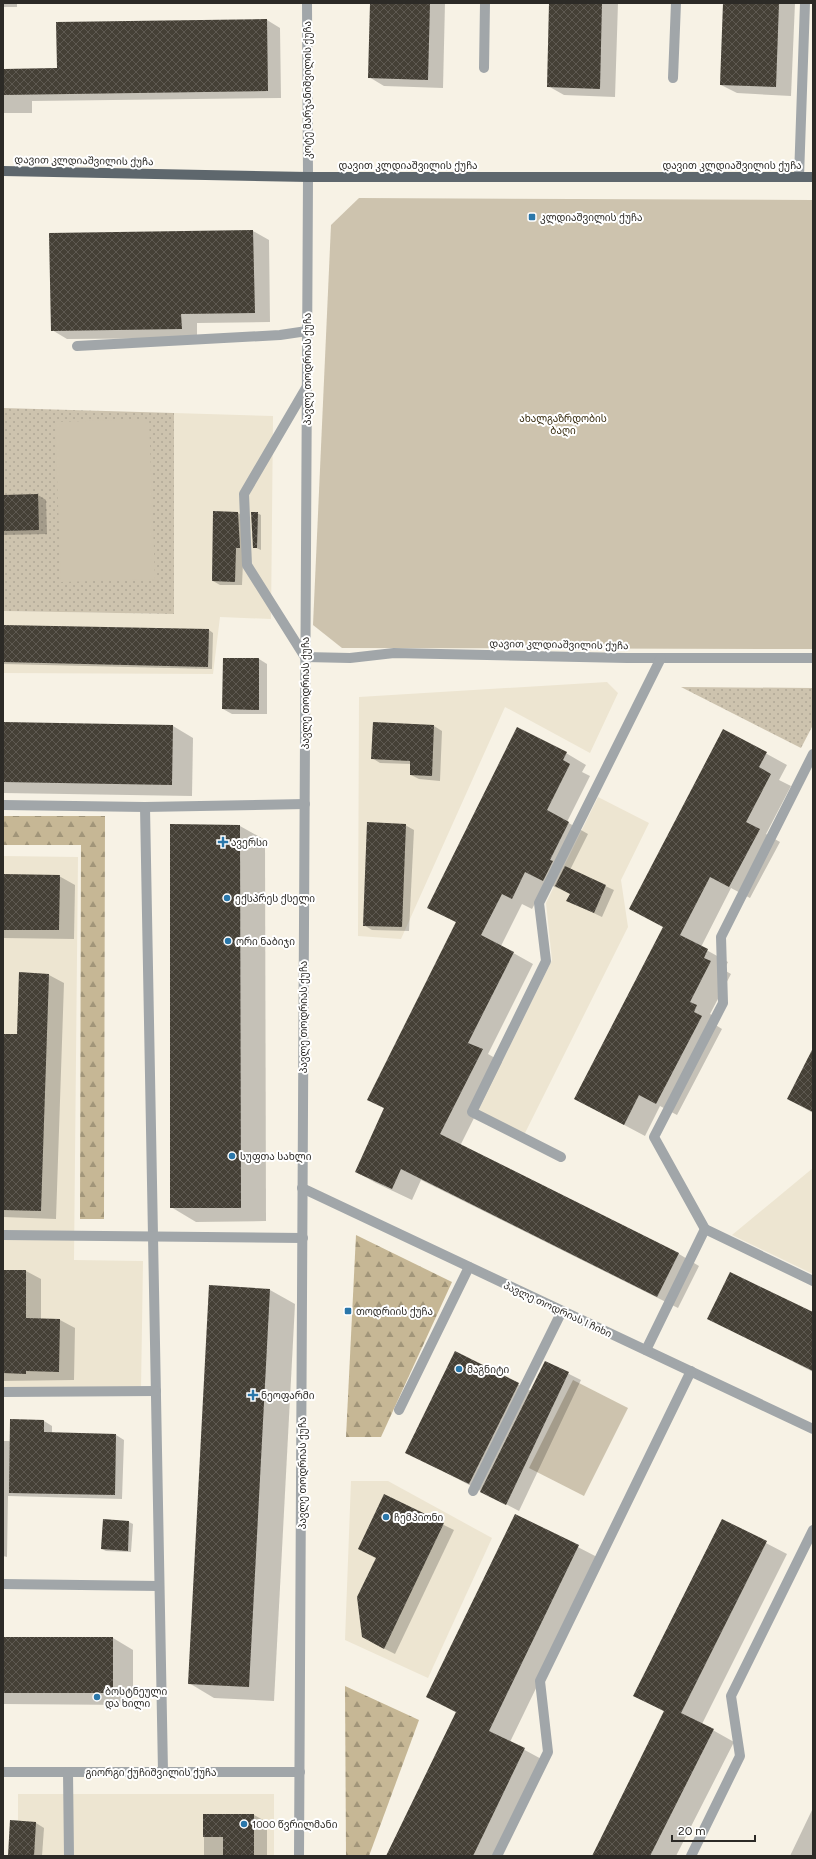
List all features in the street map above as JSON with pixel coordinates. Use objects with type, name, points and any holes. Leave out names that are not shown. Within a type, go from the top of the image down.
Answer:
[{"type":"main road","name":"დავით კლდიაშვილის ქუჩა","points":[[3,171],[308,177],[813,177]]},
{"type":"street","name":"კოტე მარჯანიშვილის ქუჩა","points":[[307,3],[308,177]]},
{"type":"street","points":[[484,68],[485,3]]},
{"type":"street","points":[[673,78],[676,3]]},
{"type":"street","points":[[799,177],[805,3]]},
{"type":"street","name":"პავლე თოდრიას ქუჩა","points":[[300,1856],[308,177]]},
{"type":"street","points":[[77,346],[272,336],[307,331]]},
{"type":"street","points":[[305,657],[247,565],[244,494],[307,387]]},
{"type":"street","name":"დავით კლდიაშვილის ქუჩა","points":[[305,657],[350,658],[394,653],[661,658],[813,658]]},
{"type":"street","points":[[561,1157],[472,1112],[546,961],[539,903],[661,658]]},
{"type":"street","points":[[813,754],[721,937],[723,1003],[654,1137],[705,1229],[813,1281]]},
{"type":"street","points":[[3,805],[145,808],[305,804]]},
{"type":"street","points":[[145,808],[163,1772]]},
{"type":"street","name":"პავლე თოდრიას I ჩიხი","points":[[302,1188],[813,1429]]},
{"type":"street","points":[[646,1350],[705,1229]]},
{"type":"street","points":[[3,1235],[303,1238]]},
{"type":"street","points":[[399,1410],[469,1267]]},
{"type":"street","points":[[473,1491],[562,1311]]},
{"type":"street","points":[[497,1856],[548,1752],[540,1681],[691,1371]]},
{"type":"street","points":[[3,1392],[156,1391]]},
{"type":"street","points":[[691,1856],[740,1756],[731,1696],[813,1530]]},
{"type":"street","points":[[3,1584],[159,1586]]},
{"type":"street","name":"გიორგი ქუჩიშვილის ქუჩა","points":[[3,1772],[300,1772]]},
{"type":"street","points":[[68,1772],[69,1856]]},
{"type":"shaded area","points":[[174,413],[273,416],[271,619],[220,617],[213,674],[3,673],[3,611],[174,614]]},
{"type":"shaded area","points":[[607,682],[618,693],[590,753],[505,707],[401,939],[358,936],[359,697]]},
{"type":"shaded area","points":[[598,797],[649,823],[621,880],[628,927],[524,1135],[478,1111],[552,960],[546,903]]},
{"type":"shaded area","points":[[3,856],[78,857],[74,1260],[143,1261],[141,1389],[3,1387]]},
{"type":"shaded area","points":[[813,1168],[813,1274],[732,1235]]},
{"type":"shaded area","points":[[351,1481],[388,1481],[492,1538],[428,1678],[345,1640]]},
{"type":"shaded area","points":[[18,1794],[274,1794],[274,1856],[18,1856]]},
{"type":"green space","name":"ახალგაზრდობის ბაღი","points":[[359,198],[813,200],[813,649],[342,648],[313,625],[331,225]]},
{"type":"green space","points":[[3,408],[174,413],[174,614],[3,611]]},
{"type":"green space","points":[[149,419],[155,579],[61,582],[55,422]]},
{"type":"green space","points":[[681,687],[813,688],[813,725],[801,748]]},
{"type":"green space","points":[[3,816],[105,816],[104,1219],[80,1219],[81,845],[3,845]]},
{"type":"green space","points":[[356,1235],[452,1282],[381,1437],[346,1437]]},
{"type":"green space","points":[[573,1380],[628,1408],[584,1496],[529,1468]]},
{"type":"green space","points":[[345,1686],[419,1720],[369,1856],[346,1856]]},
{"type":"building","points":[[370,3],[430,3],[428,80],[368,78]]},
{"type":"building","points":[[549,3],[602,3],[600,89],[547,87]]},
{"type":"building","points":[[723,3],[779,3],[776,87],[720,85]]},
{"type":"building","points":[[267,19],[268,91],[3,95],[3,69],[57,68],[56,22]]},
{"type":"building","points":[[253,230],[255,313],[181,314],[182,329],[51,331],[49,233]]},
{"type":"building","points":[[38,494],[39,530],[3,531],[3,495]]},
{"type":"building","points":[[213,511],[238,512],[240,548],[236,548],[235,582],[212,581]]},
{"type":"building","points":[[251,512],[258,512],[257,548],[253,548]]},
{"type":"building","points":[[3,625],[209,629],[208,667],[3,662]]},
{"type":"building","points":[[223,658],[259,658],[259,710],[222,709]]},
{"type":"building","points":[[3,722],[173,725],[172,785],[3,782]]},
{"type":"building","points":[[373,722],[434,725],[432,776],[410,775],[410,761],[371,759]]},
{"type":"building","points":[[517,727],[567,752],[563,760],[570,764],[547,810],[569,822],[550,860],[553,861],[543,881],[525,872],[512,899],[502,894],[481,935],[514,952],[468,1043],[483,1049],[440,1134],[679,1253],[657,1297],[401,1169],[392,1189],[355,1172],[384,1108],[367,1100],[456,922],[427,908]]},
{"type":"building","points":[[723,729],[767,752],[759,767],[771,774],[746,822],[760,829],[729,887],[710,877],[680,935],[708,949],[704,958],[711,961],[690,1002],[697,1005],[694,1012],[702,1016],[656,1104],[639,1095],[624,1125],[574,1099],[663,927],[629,909]]},
{"type":"building","points":[[367,822],[406,824],[402,927],[363,926]]},
{"type":"building","points":[[170,824],[240,825],[241,1208],[170,1208]]},
{"type":"building","points":[[565,866],[606,885],[594,913],[566,901],[570,894],[555,886]]},
{"type":"building","points":[[3,874],[60,875],[59,930],[3,930]]},
{"type":"building","points":[[19,972],[49,974],[41,1211],[3,1210],[3,1034],[17,1034]]},
{"type":"building","points":[[813,1048],[813,1112],[787,1099]]},
{"type":"building","points":[[3,1270],[26,1270],[26,1318],[60,1319],[59,1372],[26,1371],[26,1374],[3,1373]]},
{"type":"building","points":[[730,1272],[813,1312],[813,1371],[707,1319]]},
{"type":"building","points":[[209,1285],[270,1289],[249,1687],[188,1684]]},
{"type":"building","points":[[455,1351],[519,1383],[469,1484],[405,1453]]},
{"type":"building","points":[[545,1361],[569,1372],[506,1505],[480,1492]]},
{"type":"building","points":[[10,1419],[44,1420],[44,1432],[116,1434],[115,1495],[9,1493]]},
{"type":"building","points":[[384,1494],[444,1523],[384,1649],[362,1637],[357,1597],[376,1558],[358,1549]]},
{"type":"building","points":[[515,1514],[579,1545],[489,1731],[525,1748],[473,1856],[386,1856],[456,1712],[426,1697]]},
{"type":"building","points":[[103,1519],[129,1521],[128,1551],[101,1549]]},
{"type":"building","points":[[722,1519],[767,1541],[681,1713],[714,1729],[650,1856],[592,1856],[664,1711],[633,1696]]},
{"type":"building","points":[[3,1637],[113,1637],[113,1693],[3,1693]]},
{"type":"building","points":[[203,1814],[254,1814],[254,1856],[223,1856],[223,1837],[203,1837]]},
{"type":"building","points":[[10,1820],[36,1822],[34,1856],[8,1856]]},
{"type":"place","name":"კლდიაშვილის ქუჩა","points":[[532,217]]},
{"type":"place","name":"ავერსი","points":[[223,842]]},
{"type":"place","name":"ექსპრეს ქსელი","points":[[227,898]]},
{"type":"place","name":"ორი ნაბიჯი","points":[[228,941]]},
{"type":"place","name":"სუფთა სახლი","points":[[232,1156]]},
{"type":"place","name":"თოდრიის ქუჩა","points":[[348,1311]]},
{"type":"place","name":"მაგნიტი","points":[[459,1369]]},
{"type":"place","name":"ნეოფარმი","points":[[253,1395]]},
{"type":"place","name":"ჩემპიონი","points":[[386,1517]]},
{"type":"place","name":"ბოსტნეული და ხილი","points":[[97,1697]]},
{"type":"place","name":"1000 წვრილმანი","points":[[244,1824]]}]
